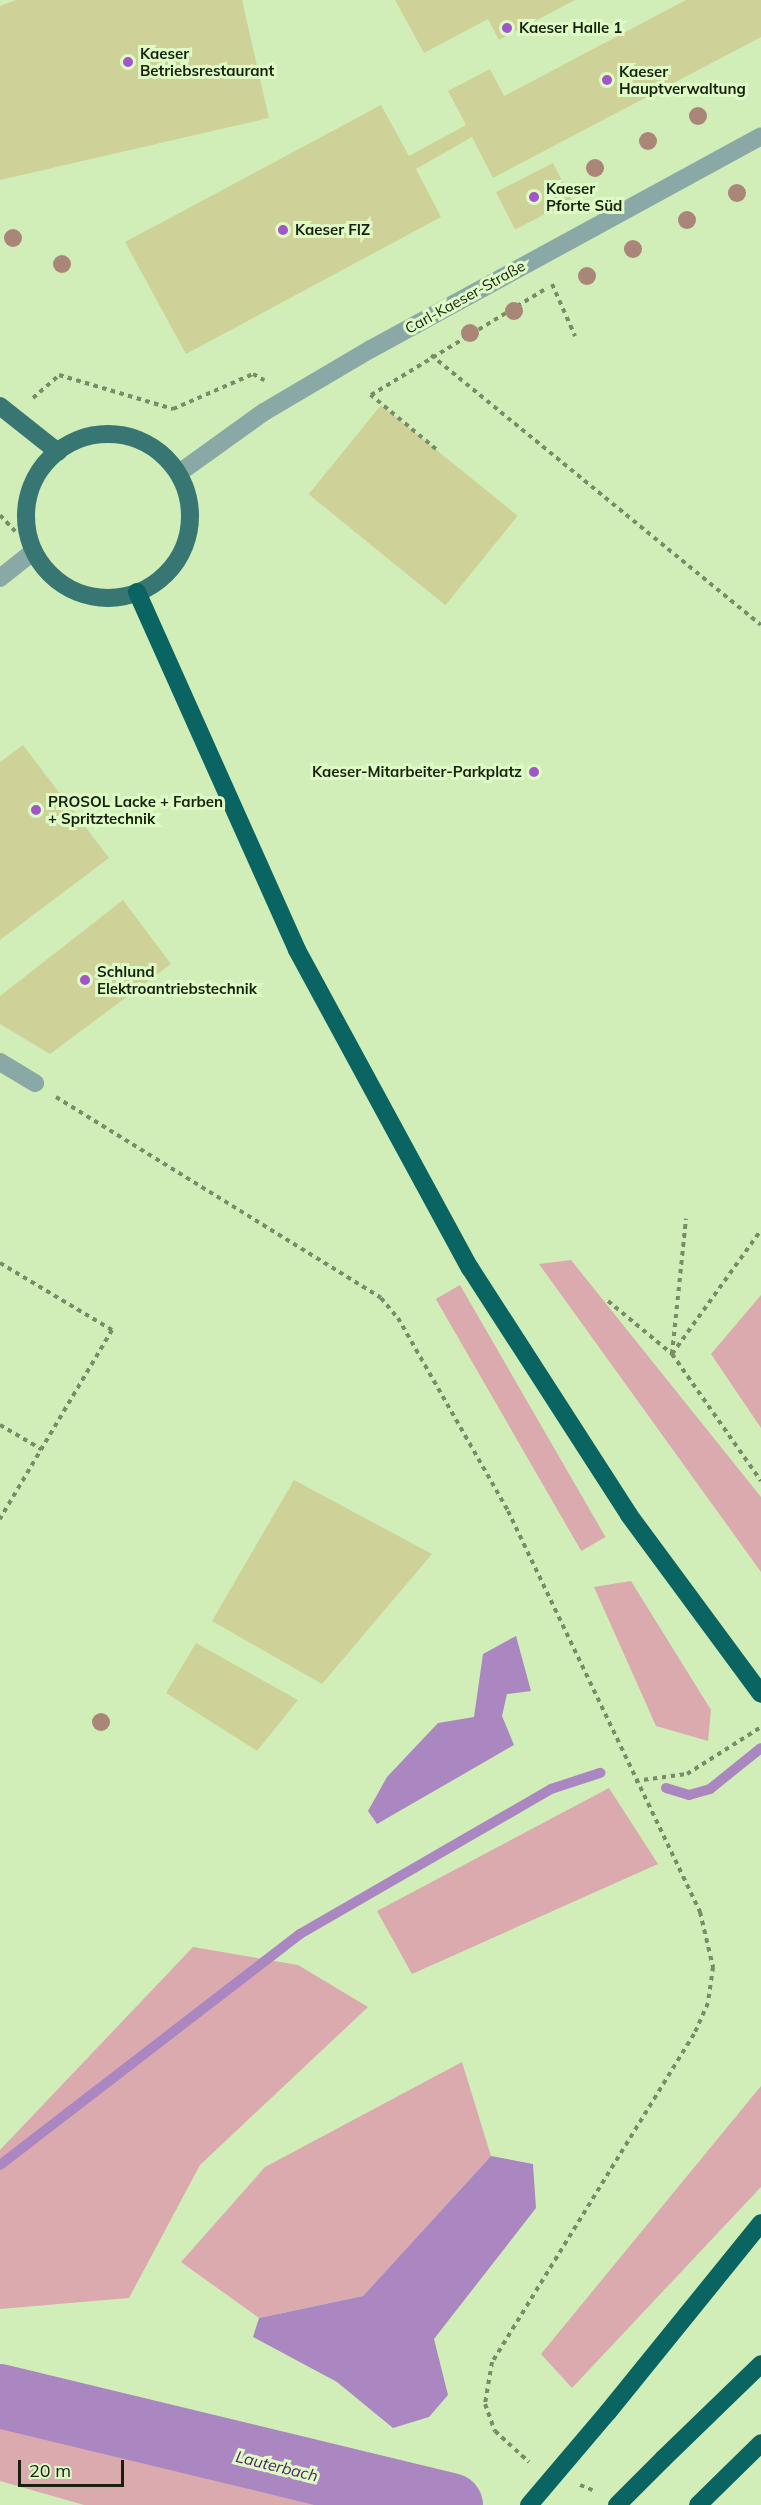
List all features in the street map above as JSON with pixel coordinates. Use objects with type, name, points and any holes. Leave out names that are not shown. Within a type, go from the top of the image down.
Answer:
[{"type":"highway","points":[[137,592],[297,950],[465,1257],[629,1515],[761,1694]]},
{"type":"highway","points":[[529,2505],[608,2412],[761,2223]]},
{"type":"highway","points":[[612,2500],[663,2458],[761,2364]]},
{"type":"highway","points":[[698,2505],[761,2443]]},
{"type":"main road","points":[[6,411],[58,452]]},
{"type":"main road","points":[[121,435],[161,452],[179,473],[190,505],[188,539],[171,570],[137,592],[116,598],[83,595],[47,571],[34,551],[27,528],[30,490],[58,452],[76,440],[121,435]]},
{"type":"street","name":"Carl-Kaeser-Straße","points":[[179,473],[291,396],[536,258],[761,136]]},
{"type":"street","points":[[0,578],[34,551]]},
{"type":"street","points":[[0,1062],[35,1083]]},
{"type":"path","points":[[536,258],[575,336]]},
{"type":"path","points":[[436,449],[371,395],[431,355],[560,280]]},
{"type":"path","points":[[431,355],[761,625]]},
{"type":"path","points":[[6,411],[59,375],[173,409],[253,374],[291,396]]},
{"type":"path","points":[[35,1083],[381,1298],[398,1318],[508,1511],[635,1781],[700,1912],[713,1967],[694,2034],[492,2362],[485,2404],[495,2431],[511,2451],[542,2469]]},
{"type":"path","points":[[672,1354],[686,1219]]},
{"type":"path","points":[[672,1354],[761,1230]]},
{"type":"path","points":[[0,1263],[112,1330],[0,1519]]},
{"type":"path","points":[[608,1301],[672,1354],[761,1481]]},
{"type":"path","points":[[0,1425],[41,1449]]},
{"type":"path","points":[[635,1781],[687,1774],[761,1727]]},
{"type":"path","points":[[574,2483],[612,2500]]},
{"type":"shaded area","points":[[571,1260],[761,1497],[761,1572],[539,1264]]},
{"type":"shaded area","points":[[460,1285],[606,1537],[581,1551],[436,1299]]},
{"type":"shaded area","points":[[761,1295],[761,1428],[711,1354]]},
{"type":"shaded area","points":[[631,1581],[711,1710],[708,1741],[656,1726],[594,1587]]},
{"type":"shaded area","points":[[516,1636],[531,1691],[507,1694],[502,1716],[514,1745],[377,1824],[368,1811],[387,1777],[438,1723],[474,1717],[483,1654]]},
{"type":"shaded area","points":[[609,1788],[658,1864],[412,1974],[377,1911]]},
{"type":"shaded area","points":[[193,1947],[298,1965],[368,2007],[200,2165],[129,2298],[0,2309],[0,2150]]},
{"type":"shaded area","points":[[462,2062],[491,2156],[363,2296],[259,2318],[181,2262],[265,2167]]},
{"type":"shaded area","points":[[761,2086],[761,2187],[572,2388],[541,2354]]},
{"type":"shaded area","points":[[491,2156],[533,2164],[536,2208],[434,2339],[448,2395],[429,2417],[393,2428],[337,2382],[253,2337],[259,2318],[363,2296]]},
{"type":"shaded area","points":[[0,2400],[84,2439],[449,2488],[444,2505],[84,2505],[0,2481]]},
{"type":"building","name":"Kaeser Betriebsrestaurant","points":[[16,0],[242,0],[269,118],[0,180],[0,6]]},
{"type":"building","name":"Kaeser Halle 1","points":[[395,0],[575,0],[499,40],[488,19],[424,53]]},
{"type":"building","name":"Kaeser FIZ","points":[[686,0],[761,0],[761,37],[493,178],[472,137],[416,169],[441,217],[186,354],[125,242],[381,105],[409,156],[466,125],[448,91],[490,69],[504,96]]},
{"type":"building","name":"Kaeser Pforte Süd","points":[[553,163],[572,200],[515,229],[496,192]]},
{"type":"building","points":[[381,405],[518,516],[445,605],[309,494]]},
{"type":"building","name":"PROSOL Lacke + Farben + Spritztechnik","points":[[23,745],[109,858],[0,940],[0,762]]},
{"type":"building","name":"Schlund Elektroantriebstechnik","points":[[123,900],[171,964],[50,1054],[0,1024],[0,996]]},
{"type":"building","points":[[294,1480],[432,1554],[322,1684],[212,1621]]},
{"type":"building","points":[[196,1643],[298,1700],[257,1751],[166,1693]]},
{"type":"waterway","points":[[666,1788],[689,1795],[710,1789],[761,1748]]},
{"type":"waterway","points":[[0,2165],[300,1934],[551,1789],[600,1773]]},
{"type":"waterway","name":"Lauterbach","points":[[0,2396],[451,2505]]},
{"type":"place","name":"Kaeser Halle 1","points":[[507,28]]},
{"type":"place","name":"Kaeser Betriebsrestaurant","points":[[128,62]]},
{"type":"place","name":"Kaeser Hauptverwaltung","points":[[607,80]]},
{"type":"place","name":"Kaeser Pforte Süd","points":[[534,197]]},
{"type":"place","name":"Kaeser FIZ","points":[[283,230]]},
{"type":"place","name":"Kaeser-Mitarbeiter-Parkplatz","points":[[534,772]]},
{"type":"place","name":"PROSOL Lacke + Farben + Spritztechnik","points":[[36,810]]},
{"type":"place","name":"Schlund Elektroantriebstechnik","points":[[85,980]]}]
